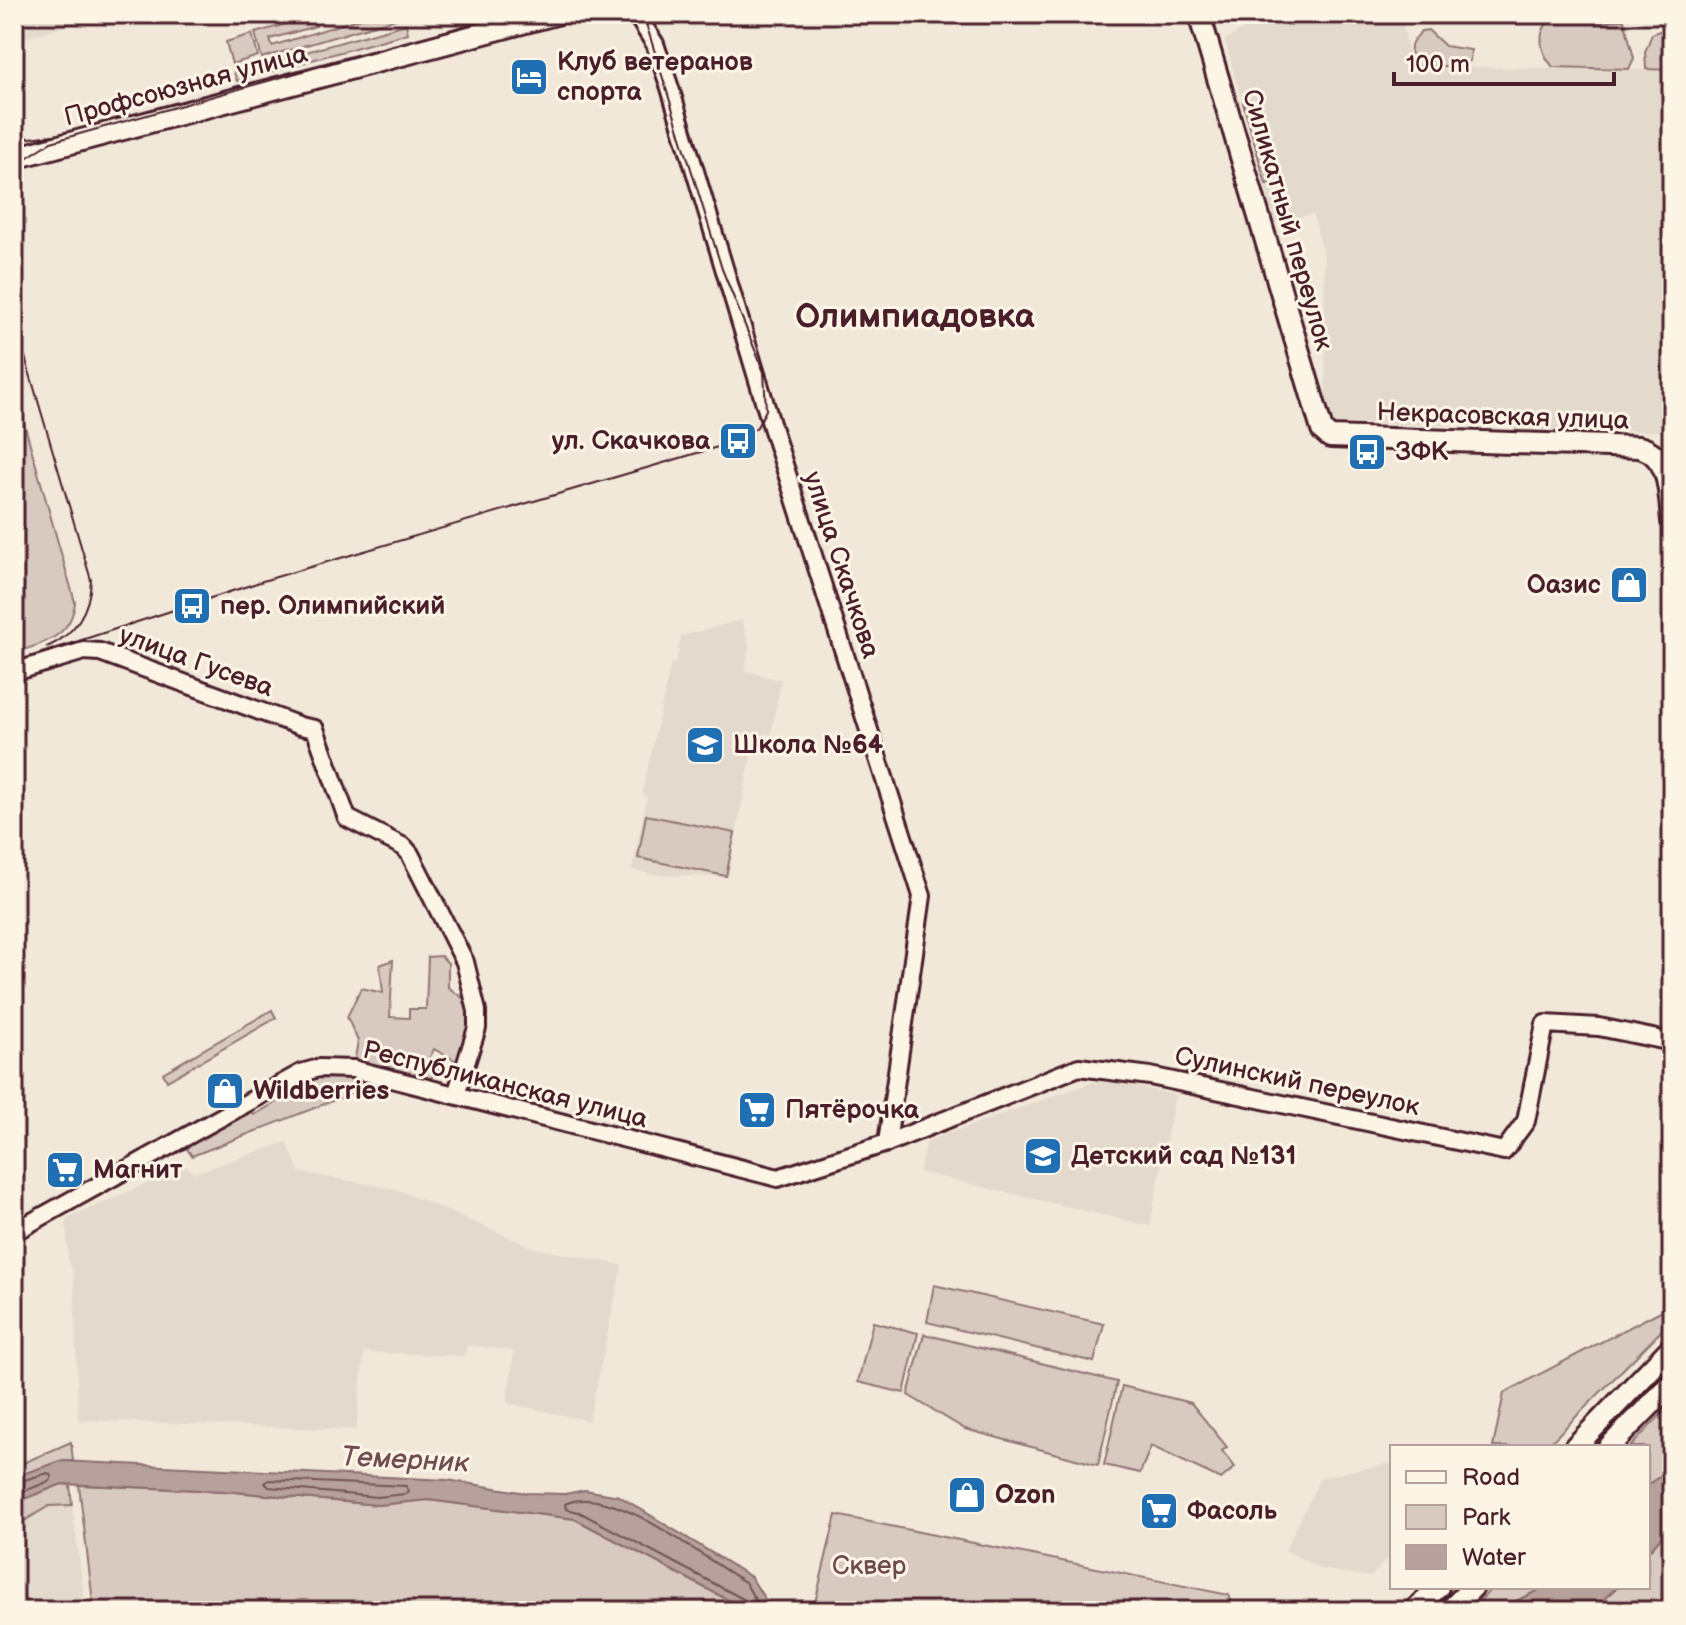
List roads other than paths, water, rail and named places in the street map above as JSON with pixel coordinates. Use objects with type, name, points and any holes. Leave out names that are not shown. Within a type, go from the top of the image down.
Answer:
[{"type":"main road","name":"Профсоюзная улица","points":[[14,158],[556,14]]},
{"type":"main road","name":"Силикатный переулок","points":[[1199,14],[1317,424],[1330,437]]},
{"type":"main road","name":"Некрасовская улица","points":[[1330,437],[1639,447],[1656,454],[1665,469],[1672,521]]},
{"type":"main road","points":[[1577,1445],[1672,1347]]},
{"type":"main road","points":[[1611,1445],[1672,1383]]},
{"type":"main road","points":[[1414,1611],[1436,1589]]},
{"type":"main road","points":[[1449,1611],[1471,1589]]},
{"type":"street","name":"улица Скачкова","points":[[636,14],[655,44],[665,73],[772,427],[922,896],[887,1143]]},
{"type":"street","name":"улица Гусева","points":[[14,672],[84,651],[100,652],[315,729],[347,818],[404,847],[410,854],[465,962],[477,1023],[456,1095]]},
{"type":"street","name":"Сулинский переулок","points":[[887,1143],[1079,1067],[1150,1076],[1504,1151],[1526,1121],[1545,1024],[1599,1027],[1672,1042]]},
{"type":"street","name":"Республиканская улица","points":[[14,1232],[301,1073],[319,1068],[353,1069],[657,1149],[782,1178],[887,1143]]},
{"type":"water","points":[[61,1461],[447,1480],[526,1493],[565,1494],[585,1490],[619,1496],[751,1577],[764,1598],[785,1611],[749,1611],[575,1519],[428,1500],[378,1505],[223,1491],[62,1484],[14,1503],[14,1477]]},
{"type":"water","points":[[1672,1467],[1672,1524],[1650,1550],[1650,1484]]},
{"type":"water","points":[[1541,1589],[1615,1589],[1591,1611],[1495,1611]]},
{"type":"tram line","points":[[14,166],[51,142],[506,14]]},
{"type":"tram line","points":[[14,662],[266,580],[738,441],[757,427],[766,410],[764,372],[722,269],[643,14]]},
{"type":"tram line","points":[[14,134],[30,138],[53,135]]},
{"type":"tram line","points":[[14,320],[91,580],[88,601],[79,620],[66,636],[47,647]]},
{"type":"place","name":"Клуб ветеранов спорта","points":[[529,77]]},
{"type":"place","name":"ул. Скачкова","points":[[738,441]]},
{"type":"place","name":"ЗФК","points":[[1367,452]]},
{"type":"place","name":"Оазис","points":[[1629,585]]},
{"type":"place","name":"пер. Олимпийский","points":[[192,606]]},
{"type":"place","name":"Школа №64","points":[[705,745]]},
{"type":"place","name":"Wildberries","points":[[225,1091]]},
{"type":"place","name":"Пятёрочка","points":[[757,1110]]},
{"type":"place","name":"Детский сад №131","points":[[1043,1156]]},
{"type":"place","name":"Магнит","points":[[65,1170]]},
{"type":"place","name":"Ozon","points":[[967,1495]]},
{"type":"place","name":"Фасоль","points":[[1159,1511]]},
{"type":"district","name":"Олимпиадовка","points":[[915,316]]},
{"type":"water label","name":"Темерник","points":[[405,1460]]},
{"type":"park label","name":"Сквер","points":[[869,1566]]}]
